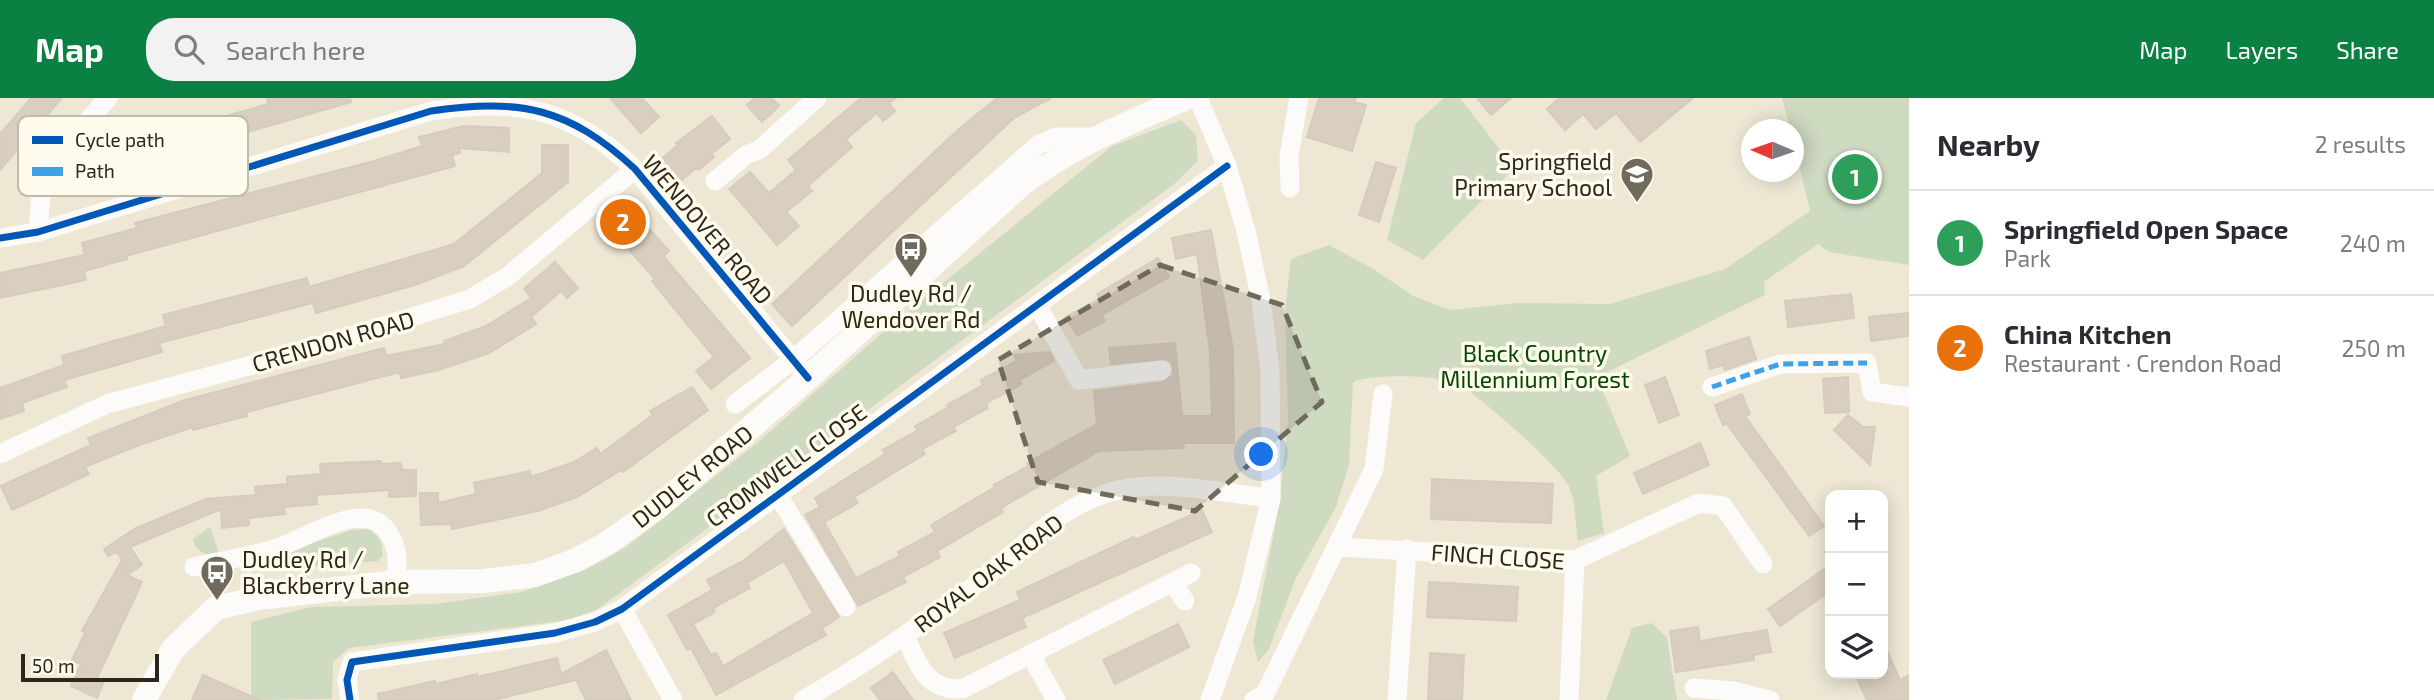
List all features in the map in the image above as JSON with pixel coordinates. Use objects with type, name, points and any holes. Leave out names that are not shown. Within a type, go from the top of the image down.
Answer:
[{"type":"main road","name":"DUDLEY ROAD","points":[[144,700],[173,649],[216,608],[259,598],[396,582],[504,579],[535,575],[574,561],[607,544],[657,508],[800,369],[1023,183],[1060,155],[1094,137],[1186,98]]},
{"type":"street","points":[[92,116],[108,98]]},
{"type":"street","points":[[1198,98],[1227,166],[1247,231],[1270,370],[1271,498],[1247,597],[1216,699]]},
{"type":"street","points":[[1290,188],[1289,156],[1299,98]]},
{"type":"street","name":"WENDOVER ROAD","points":[[248,167],[431,111],[496,103],[539,102],[609,145],[635,169],[800,369]]},
{"type":"street","points":[[715,181],[746,155],[759,150],[805,102]]},
{"type":"street","name":"CROMWELL CLOSE","points":[[350,700],[347,680],[352,662],[555,633],[595,622],[622,608],[1227,166]]},
{"type":"street","name":"CRENDON ROAD","points":[[0,454],[107,404],[293,354],[470,299],[507,277],[635,169]]},
{"type":"street","points":[[38,232],[41,196]]},
{"type":"street","name":"WENDOVER ROAD","points":[[0,238],[38,232],[155,196]]},
{"type":"street","points":[[1037,305],[1079,380],[1162,370]]},
{"type":"street","points":[[1712,387],[1780,364],[1867,363],[1872,392],[1909,397]]},
{"type":"street","points":[[735,404],[800,369]]},
{"type":"street","points":[[1254,700],[1264,695],[1269,686],[1374,469],[1383,394]]},
{"type":"street","name":"ROYAL OAK ROAD","points":[[803,700],[905,636],[974,586],[1057,518],[1107,493],[1167,486],[1271,498]]},
{"type":"street","points":[[778,495],[846,607]]},
{"type":"street","points":[[1575,560],[1699,503],[1723,506],[1763,564]]},
{"type":"street","points":[[194,567],[274,549],[354,517],[369,516],[383,524],[394,541],[399,558],[396,582]]},
{"type":"street","name":"FINCH CLOSE","points":[[1338,547],[1575,560],[1569,700]]},
{"type":"street","points":[[1397,700],[1407,549]]},
{"type":"street","points":[[905,636],[922,673],[936,686],[947,690],[962,689],[1191,573]]},
{"type":"street","points":[[1173,583],[1185,601]]},
{"type":"street","points":[[622,608],[673,700]]},
{"type":"street","points":[[1030,654],[1056,700]]},
{"type":"street","points":[[1695,688],[1733,691],[1770,700]]},
{"type":"highlighted area","points":[[1160,265],[1282,305],[1322,402],[1195,511],[1038,482],[998,360]]},
{"type":"green space","points":[[1444,98],[1460,98],[1514,168],[1423,260],[1387,240],[1416,123]]},
{"type":"green space","name":"Black Country Millennium Forest","points":[[1782,98],[1909,98],[1909,265],[1829,252],[1818,244],[1764,282],[1765,295],[1597,377],[1630,456],[1596,476],[1604,533],[1578,541],[1574,503],[1570,489],[1560,473],[1533,446],[1469,392],[1450,381],[1422,377],[1375,378],[1353,382],[1349,465],[1335,509],[1296,578],[1269,649],[1258,662],[1253,641],[1279,506],[1288,420],[1285,309],[1291,259],[1329,245],[1375,270],[1413,296],[1450,310],[1519,303],[1610,304],[1725,269],[1810,211],[1803,182],[1804,119],[1787,119]]},
{"type":"green space","points":[[1181,120],[1196,135],[1198,161],[1174,184],[598,609],[569,620],[349,648],[333,662],[332,699],[251,700],[251,622],[311,607],[434,604],[521,592],[585,570],[625,548],[757,443],[890,326],[1112,146]]},
{"type":"green space","points":[[210,527],[219,553],[206,554],[194,543],[193,539]]},
{"type":"green space","points":[[370,529],[381,541],[383,556],[378,561],[254,570],[251,563],[352,530]]},
{"type":"green space","points":[[1652,623],[1667,638],[1677,700],[1606,700],[1632,628]]},
{"type":"building","points":[[31,98],[62,98],[46,116],[18,116],[18,149],[0,170],[0,134]]},
{"type":"building","points":[[267,98],[350,98],[351,102],[248,132],[248,116],[226,116],[268,104]]},
{"type":"building","points":[[610,98],[642,98],[659,117],[641,133]]},
{"type":"building","points":[[755,98],[772,98],[779,106],[762,122],[747,105]]},
{"type":"building","points":[[861,98],[896,98],[889,103],[895,111],[883,121],[877,113],[846,139],[852,147],[808,186],[812,191],[786,212],[799,226],[777,245],[729,189],[750,172],[769,193],[796,170],[788,160]]},
{"type":"building","points":[[997,98],[1051,98],[1014,118],[792,326],[772,304],[960,128]]},
{"type":"building","points":[[1319,98],[1356,98],[1354,102],[1366,105],[1352,151],[1307,137]]},
{"type":"building","points":[[1477,98],[1511,98],[1491,115]]},
{"type":"building","points":[[1559,98],[1693,98],[1640,142],[1616,113],[1596,129],[1583,114],[1565,130],[1547,109]]},
{"type":"building","points":[[712,116],[730,139],[711,154],[714,157],[699,170],[696,168],[676,185],[658,162],[678,145],[676,143]]},
{"type":"building","points":[[464,126],[509,128],[509,152],[459,148],[460,153],[452,155],[455,166],[126,256],[127,259],[84,271],[86,280],[0,298],[0,273],[85,255],[82,243],[137,228],[135,223],[248,196],[248,194],[422,146],[419,137]]},
{"type":"building","points":[[542,145],[568,145],[568,182],[464,266],[415,285],[316,313],[313,303],[159,343],[162,352],[64,380],[67,387],[22,403],[24,411],[0,419],[0,388],[64,365],[62,356],[166,326],[163,315],[307,278],[309,287],[454,244],[542,173]]},
{"type":"building","points":[[1376,162],[1396,168],[1379,222],[1359,215]]},
{"type":"building","points":[[626,203],[669,251],[663,256],[750,358],[711,389],[696,371],[714,357],[652,281],[655,279],[604,222]]},
{"type":"building","points":[[1211,230],[1233,350],[1234,443],[1183,443],[1184,448],[1099,451],[1001,508],[1003,512],[937,551],[940,557],[903,577],[906,582],[858,606],[805,515],[820,507],[815,498],[885,454],[883,450],[918,430],[915,426],[983,385],[981,380],[1017,361],[1014,355],[1050,352],[1054,361],[1019,380],[1022,384],[986,403],[988,408],[953,427],[956,431],[922,449],[925,454],[854,497],[858,503],[824,522],[856,578],[900,556],[898,552],[935,532],[931,525],[1028,466],[1027,463],[1097,424],[1094,391],[1163,382],[1173,375],[1172,363],[1166,359],[1111,364],[1109,348],[1175,343],[1182,416],[1212,416],[1210,352],[1197,254],[1176,259],[1172,238]]},
{"type":"building","points":[[1158,258],[1169,277],[1102,315],[1105,321],[1077,336],[1066,317],[1100,299],[1097,294]]},
{"type":"building","points":[[555,262],[578,288],[567,298],[561,291],[531,317],[536,324],[489,353],[439,370],[401,378],[400,372],[247,412],[247,416],[193,430],[193,427],[85,467],[89,474],[12,510],[1,486],[91,445],[88,438],[185,400],[384,348],[386,356],[445,344],[444,341],[486,326],[531,298],[524,289]]},
{"type":"building","points":[[1851,294],[1854,318],[1788,327],[1785,301]]},
{"type":"building","points":[[1908,313],[1909,336],[1871,341],[1869,317]]},
{"type":"building","points":[[1749,337],[1756,359],[1725,370],[1723,365],[1710,369],[1706,351]]},
{"type":"building","points":[[1665,377],[1679,415],[1659,423],[1645,385]]},
{"type":"building","points":[[1848,377],[1849,412],[1825,413],[1823,379]]},
{"type":"building","points":[[692,387],[708,410],[623,472],[621,470],[577,497],[538,511],[452,529],[451,524],[421,525],[420,493],[438,493],[438,503],[476,494],[474,483],[530,471],[531,477],[574,462],[597,448],[600,454],[653,415],[650,411]]},
{"type":"building","points":[[1742,394],[1750,414],[1745,416],[1824,526],[1809,536],[1727,424],[1723,425],[1715,405]]},
{"type":"building","points":[[1848,415],[1863,427],[1875,427],[1870,465],[1834,430]]},
{"type":"building","points":[[1700,443],[1709,465],[1643,494],[1634,473]]},
{"type":"building","points":[[381,461],[381,464],[400,463],[403,470],[416,470],[416,496],[389,497],[389,490],[316,495],[317,504],[284,507],[285,514],[249,518],[249,525],[222,528],[221,509],[130,547],[142,565],[127,575],[142,582],[97,678],[104,681],[97,698],[71,686],[81,664],[72,660],[85,633],[82,631],[122,560],[117,552],[108,556],[104,549],[136,528],[206,499],[256,495],[255,487],[287,484],[287,477],[321,474],[320,464]]},
{"type":"building","points":[[1432,479],[1553,484],[1551,523],[1431,519]]},
{"type":"building","points":[[1202,510],[1212,532],[1022,618],[1026,627],[955,658],[944,633],[1020,600],[1017,592],[1134,537],[1135,540]]},
{"type":"building","points":[[784,529],[839,617],[822,628],[826,635],[716,695],[691,648],[687,650],[668,615],[712,590],[707,580],[743,561]],"holes":[[[784,561],[813,613],[723,666],[716,653],[711,655],[693,624],[715,612],[713,608],[750,588],[747,583]]]},
{"type":"building","points":[[1825,569],[1825,594],[1780,626],[1768,609]]},
{"type":"building","points":[[1429,582],[1518,587],[1516,621],[1427,617]]},
{"type":"building","points":[[1178,624],[1189,647],[1115,684],[1103,660]]},
{"type":"building","points":[[1698,627],[1700,641],[1767,630],[1771,652],[1754,655],[1754,660],[1676,672],[1670,631]]},
{"type":"building","points":[[606,650],[631,700],[586,700],[576,680],[494,700],[379,700],[378,694],[435,681],[436,684],[477,674],[477,677],[557,658],[561,674]]},
{"type":"building","points":[[1430,653],[1464,655],[1462,700],[1428,700]]},
{"type":"building","points":[[1888,653],[1900,680],[1909,675],[1909,700],[1867,700],[1857,679],[1888,679]]},
{"type":"building","points":[[893,672],[913,700],[880,700],[871,688]]},
{"type":"building","points":[[203,675],[260,700],[192,700]]},
{"type":"marked path","points":[[1712,387],[1780,364],[1867,363]]},
{"type":"cycle path","points":[[248,167],[431,111],[492,106],[542,112],[565,120],[611,148],[635,169],[808,378]]},
{"type":"cycle path","points":[[350,700],[347,680],[352,662],[555,633],[595,622],[622,609],[1227,166]]},
{"type":"cycle path","points":[[0,238],[38,232],[155,196]]},
{"type":"place","name":"Springfield Open Space","points":[[1855,177]]},
{"type":"place","name":"Springfield Primary School","points":[[1637,204]]},
{"type":"place","name":"China Kitchen","points":[[623,222]]},
{"type":"place","name":"Dudley Rd / Wendover Rd","points":[[911,279]]},
{"type":"place","name":"Dudley Rd / Blackberry Lane","points":[[217,602]]}]
